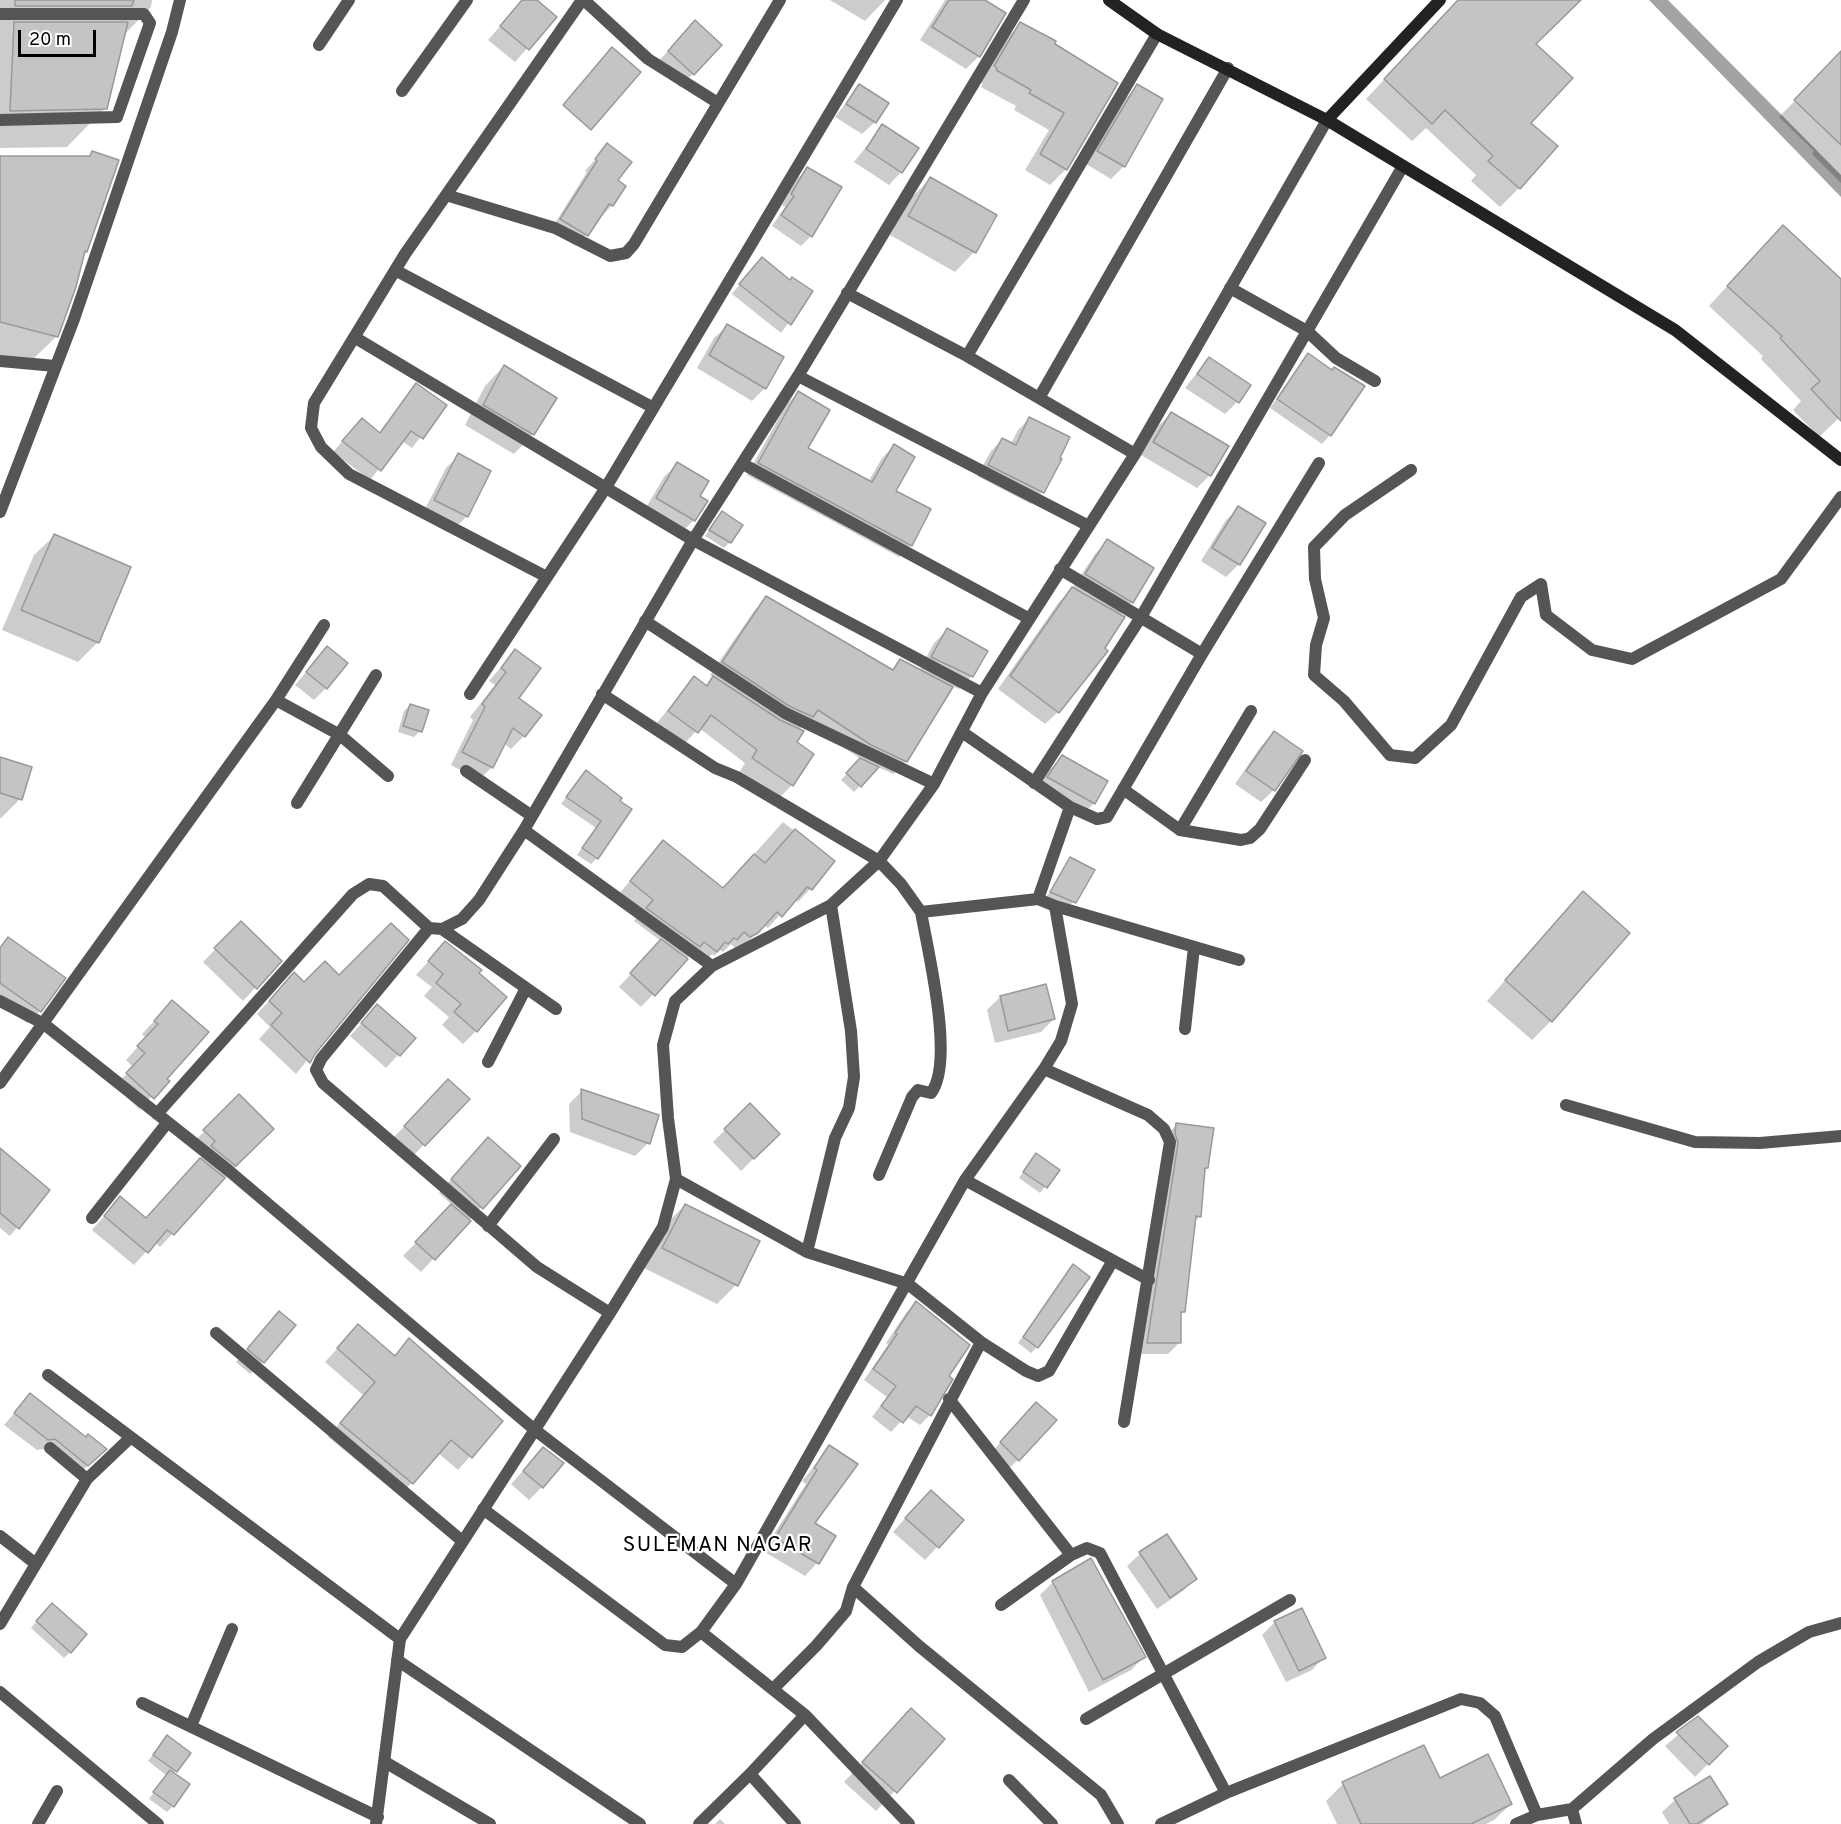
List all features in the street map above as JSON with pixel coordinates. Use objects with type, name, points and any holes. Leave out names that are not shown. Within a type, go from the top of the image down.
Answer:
[{"type":"main road","points":[[1109,0],[1157,34],[1327,120],[1675,330],[1841,460]]},
{"type":"main road","points":[[1327,120],[1440,0]]},
{"type":"street","points":[[0,512],[132,150],[180,0]]},
{"type":"street","points":[[319,45],[349,0]]},
{"type":"street","points":[[402,91],[466,0]]},
{"type":"street","points":[[545,576],[349,474],[321,447],[311,428],[314,403],[395,270],[583,0],[648,59],[718,103]]},
{"type":"street","points":[[446,195],[555,228],[610,256],[626,253],[634,244],[780,0]]},
{"type":"street","points":[[470,694],[604,489],[897,0]]},
{"type":"street","points":[[610,1313],[537,1267],[323,1083],[316,1070],[321,1059],[435,928],[462,919],[479,900],[524,830],[693,540],[798,376],[1024,0]]},
{"type":"street","points":[[0,14],[144,14],[150,23],[117,117],[0,120]]},
{"type":"street","points":[[967,356],[1157,34]]},
{"type":"street","points":[[1039,398],[1228,68]]},
{"type":"street","points":[[142,1703],[377,1820],[400,1639],[461,1540],[535,1430],[663,1227],[676,1179],[668,1118],[663,1045],[675,1000],[712,966],[831,905],[879,861],[934,784],[982,693],[1087,525],[1135,454],[1327,120]]},
{"type":"street","points":[[1034,783],[1141,616],[1403,166]]},
{"type":"street","points":[[395,270],[652,407]]},
{"type":"street","points":[[1230,288],[1306,331],[1336,358],[1375,381]]},
{"type":"street","points":[[847,294],[967,356],[1135,454]]},
{"type":"street","points":[[354,336],[604,489],[693,540],[982,693]]},
{"type":"street","points":[[0,361],[55,366]]},
{"type":"street","points":[[798,376],[1087,525]]},
{"type":"street","points":[[962,732],[1070,807],[1102,820],[1107,816],[1202,654],[1320,463]]},
{"type":"street","points":[[742,464],[1028,618]]},
{"type":"street","points":[[1411,470],[1345,515],[1314,547],[1315,579],[1324,618],[1316,645],[1314,675],[1344,701],[1390,755],[1415,759],[1451,725],[1521,597],[1541,584],[1546,615],[1592,650],[1632,659],[1781,579],[1841,497]]},
{"type":"street","points":[[1060,569],[1202,654]]},
{"type":"street","points":[[645,621],[785,713],[934,784]]},
{"type":"street","points":[[0,1083],[276,700],[324,625]]},
{"type":"street","points":[[297,803],[376,675]]},
{"type":"street","points":[[602,694],[715,768],[737,777],[879,861],[901,884],[921,912],[941,1032],[937,1086],[931,1093],[918,1090],[912,1097],[879,1175]]},
{"type":"street","points":[[276,700],[340,735],[388,777]]},
{"type":"street","points":[[1180,830],[1251,711]]},
{"type":"street","points":[[1123,789],[1180,830],[1241,840],[1250,838],[1260,828],[1305,760]]},
{"type":"street","points":[[466,771],[532,816]]},
{"type":"street","points":[[1038,899],[1070,807]]},
{"type":"street","points":[[524,830],[712,966]]},
{"type":"street","points":[[157,1114],[353,894],[369,884],[382,886],[435,928],[556,1009]]},
{"type":"street","points":[[921,912],[1038,899],[1239,960]]},
{"type":"street","points":[[807,1252],[835,1138],[849,1108],[854,1077],[851,1031],[831,905]]},
{"type":"street","points":[[483,1509],[665,1645],[682,1647],[701,1632],[736,1584],[965,1180],[1044,1069],[1061,1041],[1072,1004],[1055,906]]},
{"type":"street","points":[[1185,1029],[1194,947]]},
{"type":"street","points":[[488,1062],[526,988]]},
{"type":"street","points":[[0,1001],[44,1024],[228,1170],[535,1430],[736,1584]]},
{"type":"street","points":[[1044,1069],[1148,1115],[1164,1129],[1170,1142],[1124,1422]]},
{"type":"street","points":[[1566,1105],[1695,1142],[1760,1143],[1841,1136]]},
{"type":"street","points":[[92,1218],[167,1123]]},
{"type":"street","points":[[488,1226],[554,1138]]},
{"type":"street","points":[[676,1179],[807,1252],[908,1284],[981,1342],[1026,1371],[1038,1376],[1049,1371],[1112,1262]]},
{"type":"street","points":[[965,1180],[1112,1262],[1149,1280]]},
{"type":"street","points":[[216,1333],[461,1540]]},
{"type":"street","points":[[774,1688],[816,1646],[846,1611],[853,1587],[949,1399],[981,1342]]},
{"type":"street","points":[[48,1375],[400,1639]]},
{"type":"street","points":[[949,1399],[1071,1555]]},
{"type":"street","points":[[0,1624],[87,1479],[130,1438]]},
{"type":"street","points":[[50,1448],[87,1479]]},
{"type":"street","points":[[0,1536],[36,1564]]},
{"type":"street","points":[[1001,1605],[1071,1555],[1087,1548],[1100,1553],[1226,1793]]},
{"type":"street","points":[[853,1587],[976,1694],[1094,1788],[1101,1795],[1118,1824]]},
{"type":"street","points":[[1086,1719],[1290,1600]]},
{"type":"street","points":[[1516,1824],[1537,1815],[1572,1809],[1653,1739],[1758,1662],[1809,1632],[1841,1623]]},
{"type":"street","points":[[190,1726],[232,1629]]},
{"type":"street","points":[[701,1632],[805,1715],[909,1824]]},
{"type":"street","points":[[397,1660],[640,1824]]},
{"type":"street","points":[[0,1692],[158,1824]]},
{"type":"street","points":[[1161,1824],[1226,1793],[1461,1699],[1480,1703],[1495,1716],[1537,1815]]},
{"type":"street","points":[[699,1824],[805,1715]]},
{"type":"street","points":[[385,1762],[490,1824]]},
{"type":"street","points":[[750,1774],[795,1824]]},
{"type":"street","points":[[1010,1780],[1053,1824]]},
{"type":"street","points":[[38,1824],[57,1791]]},
{"type":"street","points":[[1572,1809],[1576,1824]]},
{"type":"shaded area","points":[[1649,0],[1668,0],[1841,175],[1841,197]]},
{"type":"building","points":[[15,0],[134,0],[132,6],[15,6]]},
{"type":"building","points":[[522,0],[537,0],[557,17],[529,50],[500,26]]},
{"type":"building","points":[[949,0],[985,0],[1006,13],[980,57],[932,27]]},
{"type":"building","points":[[1458,0],[1581,0],[1536,44],[1573,78],[1531,123],[1558,146],[1520,189],[1488,161],[1493,156],[1445,110],[1432,124],[1384,79]]},
{"type":"building","points":[[695,20],[722,45],[694,75],[668,51]]},
{"type":"building","points":[[14,22],[128,22],[107,109],[10,111]]},
{"type":"building","points":[[1020,22],[1056,41],[1055,44],[1118,83],[1067,170],[1040,154],[1064,113],[1029,93],[1031,90],[996,70],[994,66]]},
{"type":"building","points":[[612,47],[641,72],[591,130],[563,105]]},
{"type":"building","points":[[1841,51],[1841,145],[1794,100]]},
{"type":"building","points":[[859,84],[889,103],[876,123],[846,104]]},
{"type":"building","points":[[1137,84],[1163,99],[1125,167],[1097,151]]},
{"type":"building","points":[[882,124],[919,148],[902,173],[866,149]]},
{"type":"building","points":[[607,143],[632,162],[618,180],[626,186],[613,206],[609,204],[588,236],[560,219]]},
{"type":"building","points":[[92,151],[119,160],[87,252],[85,251],[76,287],[58,337],[0,322],[0,156],[90,156]]},
{"type":"building","points":[[807,167],[842,187],[812,237],[781,215],[794,196],[791,194]]},
{"type":"building","points":[[930,177],[997,215],[976,253],[908,216]]},
{"type":"building","points":[[1783,225],[1841,279],[1841,421],[1811,389],[1820,381],[1780,338],[1782,336],[1727,286]]},
{"type":"building","points":[[762,257],[790,280],[792,277],[813,291],[791,325],[739,284]]},
{"type":"building","points":[[727,324],[784,357],[766,389],[709,355]]},
{"type":"building","points":[[1308,353],[1332,370],[1334,367],[1365,386],[1331,436],[1277,399]]},
{"type":"building","points":[[1209,357],[1251,385],[1239,403],[1197,374]]},
{"type":"building","points":[[504,365],[557,398],[534,435],[483,405]]},
{"type":"building","points":[[416,383],[447,405],[423,439],[411,431],[381,471],[342,441],[362,418],[380,433]]},
{"type":"building","points":[[798,391],[830,410],[808,448],[872,482],[894,444],[915,457],[896,491],[931,509],[912,546],[758,463]]},
{"type":"building","points":[[1171,412],[1229,446],[1211,476],[1153,442]]},
{"type":"building","points":[[1029,417],[1070,437],[1060,458],[1062,459],[1044,493],[988,465],[1002,438],[1016,445]]},
{"type":"building","points":[[458,453],[491,471],[468,517],[434,500]]},
{"type":"building","points":[[677,462],[709,481],[700,496],[708,501],[695,521],[656,498]]},
{"type":"building","points":[[1238,506],[1266,523],[1240,565],[1212,548]]},
{"type":"building","points":[[722,511],[743,525],[731,543],[709,530]]},
{"type":"building","points":[[54,534],[131,567],[99,643],[21,610]]},
{"type":"building","points":[[1107,539],[1154,568],[1133,603],[1085,574]]},
{"type":"building","points":[[1072,587],[1125,617],[1105,648],[1108,651],[1059,713],[1010,676]]},
{"type":"building","points":[[766,596],[893,670],[900,659],[953,687],[907,762],[871,745],[818,710],[813,717],[789,706],[722,662]]},
{"type":"building","points":[[947,628],[988,651],[973,677],[931,657]]},
{"type":"building","points":[[327,646],[348,663],[327,689],[306,672]]},
{"type":"building","points":[[515,649],[541,668],[519,698],[542,715],[525,737],[513,728],[493,768],[462,752],[485,707],[482,704],[506,672],[501,668]]},
{"type":"building","points":[[694,676],[707,686],[713,676],[780,720],[804,731],[797,742],[814,754],[793,786],[752,758],[757,750],[711,715],[698,733],[668,711]]},
{"type":"building","points":[[410,704],[429,710],[422,732],[403,726]]},
{"type":"building","points":[[1274,731],[1303,751],[1275,791],[1246,771]]},
{"type":"building","points":[[1062,755],[1108,781],[1095,804],[1047,777]]},
{"type":"building","points":[[0,757],[32,767],[22,800],[0,793]]},
{"type":"building","points":[[860,758],[879,767],[861,787],[846,773]]},
{"type":"building","points":[[586,770],[622,798],[620,801],[632,809],[598,859],[582,848],[601,821],[566,797]]},
{"type":"building","points":[[795,829],[835,861],[812,890],[807,887],[782,917],[777,912],[758,933],[750,937],[744,932],[737,940],[734,938],[728,944],[725,942],[717,952],[704,942],[700,947],[646,908],[653,900],[630,881],[663,840],[723,888],[754,854],[765,863]]},
{"type":"building","points":[[1070,857],[1095,870],[1076,903],[1050,892]]},
{"type":"building","points":[[1583,891],[1630,933],[1552,1022],[1505,980]]},
{"type":"building","points":[[241,921],[282,961],[257,989],[214,948]]},
{"type":"building","points":[[391,923],[409,940],[310,1063],[271,1025],[282,1013],[269,1001],[294,972],[304,982],[325,961],[339,975]]},
{"type":"building","points":[[8,937],[66,978],[41,1012],[0,983],[0,948]]},
{"type":"building","points":[[661,939],[688,959],[655,996],[630,973]]},
{"type":"building","points":[[445,941],[482,970],[479,973],[507,997],[477,1032],[454,1012],[461,1004],[436,983],[443,974],[428,961]]},
{"type":"building","points":[[1046,984],[1055,1019],[1008,1031],[1000,996]]},
{"type":"building","points":[[172,1000],[209,1032],[167,1079],[170,1081],[154,1099],[126,1073],[145,1053],[137,1046],[158,1024],[154,1021]]},
{"type":"building","points":[[377,1004],[416,1038],[400,1056],[361,1023]]},
{"type":"building","points":[[448,1079],[470,1099],[425,1146],[404,1126]]},
{"type":"building","points":[[581,1089],[659,1115],[650,1144],[582,1119]]},
{"type":"building","points":[[239,1094],[274,1129],[236,1166],[211,1146],[215,1141],[203,1130]]},
{"type":"building","points":[[750,1103],[780,1134],[754,1159],[724,1129]]},
{"type":"building","points":[[1176,1123],[1214,1128],[1208,1168],[1205,1168],[1201,1217],[1196,1216],[1185,1312],[1181,1312],[1181,1343],[1147,1343],[1178,1143],[1175,1133]]},
{"type":"building","points":[[488,1137],[521,1166],[483,1209],[451,1179]]},
{"type":"building","points":[[0,1148],[50,1190],[19,1229],[0,1213]]},
{"type":"building","points":[[1036,1153],[1060,1170],[1047,1188],[1023,1172]]},
{"type":"building","points":[[200,1158],[225,1178],[174,1235],[167,1230],[148,1253],[104,1216],[120,1196],[146,1218]]},
{"type":"building","points":[[451,1204],[471,1221],[435,1260],[415,1242]]},
{"type":"building","points":[[685,1204],[760,1241],[738,1286],[662,1248]]},
{"type":"building","points":[[1073,1264],[1090,1277],[1038,1348],[1023,1337]]},
{"type":"building","points":[[916,1301],[970,1345],[949,1376],[953,1379],[931,1416],[916,1406],[903,1423],[881,1406],[896,1386],[873,1369]]},
{"type":"building","points":[[279,1311],[296,1325],[264,1363],[247,1349]]},
{"type":"building","points":[[358,1324],[395,1356],[409,1338],[503,1421],[472,1458],[451,1440],[413,1484],[340,1423],[375,1382],[337,1348]]},
{"type":"building","points":[[30,1393],[86,1437],[88,1434],[107,1449],[88,1466],[55,1439],[48,1440],[14,1413]]},
{"type":"building","points":[[1036,1402],[1057,1420],[1019,1461],[1000,1442]]},
{"type":"building","points":[[829,1445],[858,1464],[815,1523],[836,1536],[819,1564],[775,1538],[817,1470],[814,1468]]},
{"type":"building","points":[[543,1447],[564,1463],[543,1488],[523,1471]]},
{"type":"building","points":[[931,1490],[964,1520],[939,1548],[905,1518]]},
{"type":"building","points":[[1167,1534],[1197,1579],[1170,1598],[1139,1552]]},
{"type":"building","points":[[1091,1558],[1146,1657],[1103,1680],[1052,1581]]},
{"type":"building","points":[[52,1603],[87,1634],[71,1653],[36,1621]]},
{"type":"building","points":[[1302,1608],[1326,1658],[1299,1671],[1274,1621]]},
{"type":"building","points":[[911,1708],[945,1739],[897,1793],[862,1762]]},
{"type":"building","points":[[1698,1716],[1728,1746],[1709,1765],[1676,1732]]},
{"type":"building","points":[[167,1735],[191,1753],[177,1772],[153,1755]]},
{"type":"building","points":[[1424,1745],[1440,1778],[1488,1754],[1512,1804],[1471,1824],[1361,1824],[1342,1782]]},
{"type":"building","points":[[170,1770],[190,1784],[174,1807],[153,1792]]},
{"type":"building","points":[[1710,1776],[1728,1804],[1697,1824],[1690,1824],[1674,1798]]},
{"type":"district","name":"SULEMAN NAGAR","points":[[718,1547]]}]
